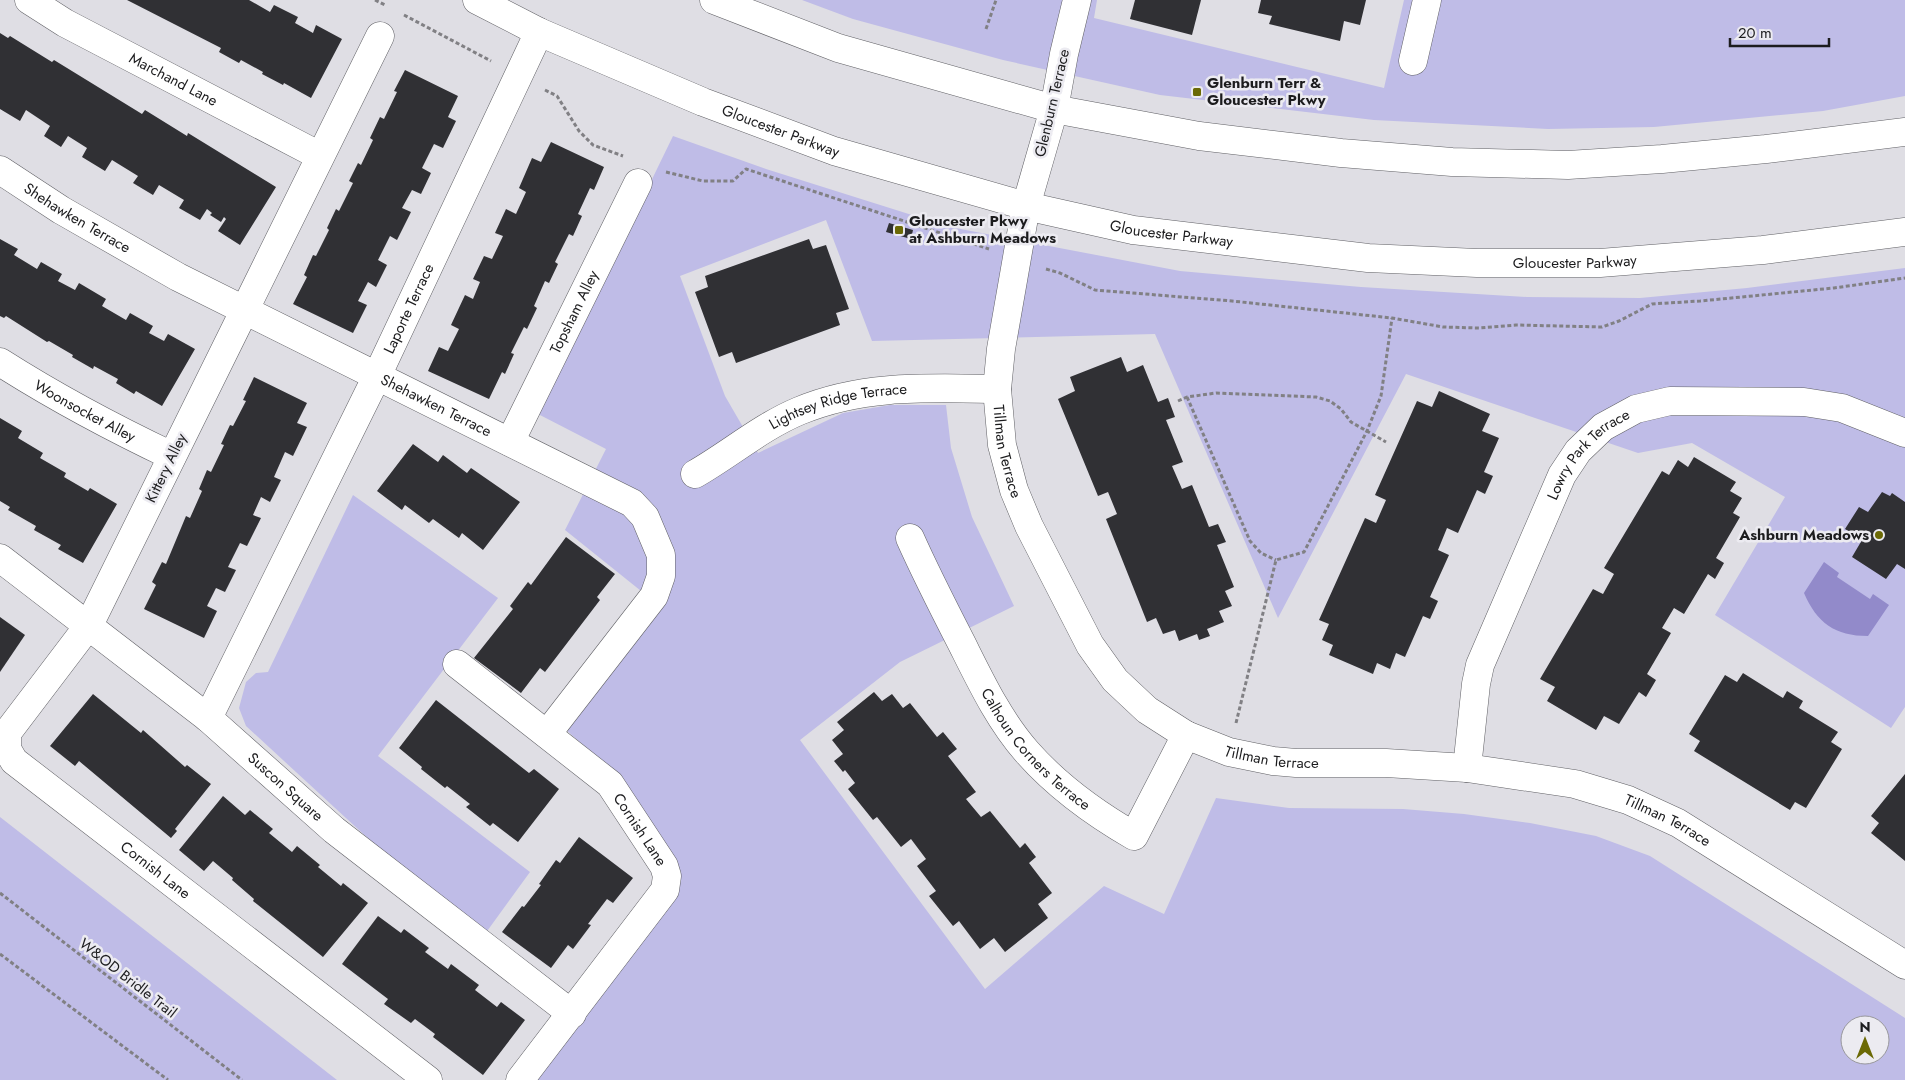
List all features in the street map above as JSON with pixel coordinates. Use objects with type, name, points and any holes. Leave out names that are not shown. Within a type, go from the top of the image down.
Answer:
[{"type":"street","name":"Marchand Lane","points":[[29,0],[65,22],[320,156]]},
{"type":"street","name":"Gloucester Parkway","points":[[477,0],[540,32],[702,102],[834,151],[1026,206],[1143,231],[1368,258],[1477,263],[1600,263],[1763,250],[1905,232]]},
{"type":"street","points":[[714,0],[838,48],[1054,109],[1205,137],[1341,154],[1452,162],[1568,165],[1662,159],[1766,149],[1905,132]]},
{"type":"street","name":"Glenburn Terrace","points":[[1026,206],[1054,109],[1064,54],[1077,0]]},
{"type":"street","points":[[1412,61],[1427,0]]},
{"type":"street","name":"Laporte Terrace","points":[[208,718],[377,376],[540,32]]},
{"type":"street","points":[[244,311],[380,36]]},
{"type":"street","name":"Shehawken Terrace","points":[[0,170],[61,210],[178,277],[632,503],[645,517],[661,555],[661,576],[654,596],[547,734]]},
{"type":"street","name":"Topsham Alley","points":[[510,442],[638,183]]},
{"type":"street","name":"Tillman Terrace","points":[[1026,206],[1001,349],[998,389],[1002,446],[1014,490],[1029,526],[1090,645],[1115,680],[1147,710],[1186,735],[1229,752],[1273,761],[1296,763],[1386,763],[1467,768],[1575,784],[1628,800],[1678,823],[1905,965]]},
{"type":"street","name":"Kittery Alley","points":[[89,625],[244,311]]},
{"type":"street","name":"Woonsocket Alley","points":[[0,362],[27,380],[172,456]]},
{"type":"street","name":"Lightsey Ridge Terrace","points":[[695,474],[720,460],[753,436],[799,411],[843,396],[885,389],[998,389]]},
{"type":"street","name":"Lowry Park Terrace","points":[[1467,768],[1476,684],[1480,665],[1562,475],[1578,452],[1603,427],[1636,409],[1670,401],[1804,402],[1842,408],[1905,433]]},
{"type":"street","name":"Calhoun Corners Terrace","points":[[910,538],[924,570],[993,705],[1026,751],[1060,784],[1112,824],[1134,836],[1186,735]]},
{"type":"street","name":"Suscon Square","points":[[0,558],[208,718],[334,830],[572,1014]]},
{"type":"street","name":"Cornish Lane","points":[[89,625],[7,733],[7,750],[14,762],[428,1080]]},
{"type":"street","name":"Cornish Lane","points":[[457,664],[610,784],[664,866],[667,876],[666,890],[520,1080]]},
{"type":"path","points":[[375,0],[393,9]]},
{"type":"path","points":[[986,29],[996,0]]},
{"type":"path","points":[[402,14],[519,76]]},
{"type":"path","points":[[1187,398],[1250,541],[1260,553],[1276,560],[1304,552],[1367,431],[1381,396],[1392,318]]},
{"type":"path","points":[[1178,401],[1216,392],[1316,398],[1330,401],[1341,409],[1351,422],[1386,442]]},
{"type":"path","points":[[1229,752],[1276,560]]},
{"type":"path","name":"W&OD Bridle Trail","points":[[0,893],[242,1080]]},
{"type":"path","points":[[0,954],[168,1080]]},
{"type":"shaded area","points":[[802,0],[1097,0],[1094,18],[1384,88],[1404,0],[1905,0],[1905,96],[1823,111],[1654,127],[1548,129],[1374,120],[1160,95],[1003,60],[853,19]]},
{"type":"shaded area","points":[[673,136],[766,169],[950,227],[1180,271],[1361,287],[1527,297],[1640,298],[1747,288],[1905,268],[1905,707],[1891,728],[1715,615],[1785,497],[1692,443],[1638,453],[1406,374],[1278,618],[1155,334],[872,341],[826,220],[680,276],[725,396],[758,453],[843,413],[890,405],[946,405],[951,448],[972,517],[1014,606],[900,662],[800,740],[985,989],[1104,886],[1164,914],[1216,798],[1289,808],[1403,809],[1464,814],[1530,823],[1596,836],[1650,856],[1905,1018],[1905,1080],[533,1080],[674,895],[681,878],[643,812],[613,772],[564,728],[661,607],[565,530],[606,449],[538,414]]},
{"type":"shaded area","points":[[353,495],[498,598],[378,756],[530,872],[485,934],[397,865],[246,726],[239,708],[246,682],[256,673],[268,672]]},
{"type":"shaded area","points":[[1824,562],[1839,573],[1837,577],[1870,599],[1873,594],[1889,605],[1868,636],[1846,634],[1828,626],[1821,620],[1809,603],[1804,593]]},
{"type":"shaded area","points":[[0,817],[337,1080],[0,1080]]},
{"type":"building","points":[[127,0],[249,0],[270,12],[274,5],[298,17],[295,23],[313,33],[316,25],[342,39],[311,98],[284,83],[283,85],[262,74],[263,72],[241,60],[239,63],[219,52],[221,48]]},
{"type":"building","points":[[1135,0],[1201,0],[1192,35],[1130,19]]},
{"type":"building","points":[[1261,0],[1366,0],[1360,25],[1344,21],[1340,41],[1269,24],[1272,16],[1258,13]]},
{"type":"building","points":[[0,33],[8,38],[10,36],[52,62],[54,60],[142,114],[145,110],[187,136],[188,133],[276,187],[240,245],[218,231],[226,219],[224,217],[221,222],[210,215],[212,213],[207,209],[200,220],[179,208],[184,200],[159,185],[153,195],[133,183],[138,176],[112,160],[105,171],[82,157],[87,148],[68,136],[61,147],[44,136],[50,126],[26,110],[20,121],[0,109]]},
{"type":"building","points":[[405,70],[458,96],[448,117],[456,121],[443,148],[434,144],[422,168],[431,173],[421,194],[412,190],[402,208],[411,212],[397,240],[390,236],[378,260],[387,265],[376,287],[368,282],[358,301],[367,305],[353,333],[293,304],[307,277],[304,275],[313,255],[316,256],[329,230],[327,228],[336,209],[339,211],[353,183],[349,181],[358,163],[361,165],[373,140],[370,138],[380,117],[384,119],[397,92],[394,91]]},
{"type":"building","points":[[551,142],[604,167],[594,190],[590,188],[578,214],[582,216],[573,236],[569,234],[555,262],[558,264],[549,283],[545,281],[534,306],[537,308],[527,329],[524,327],[511,353],[514,354],[505,374],[502,372],[489,399],[428,371],[439,347],[448,351],[459,329],[451,325],[465,295],[473,299],[480,282],[473,279],[484,256],[492,259],[503,236],[495,233],[506,209],[516,214],[526,192],[519,188],[532,158],[541,162]]},
{"type":"building","points":[[889,223],[913,230],[911,239],[886,232]]},
{"type":"building","points":[[0,239],[18,249],[14,255],[37,269],[41,262],[62,274],[58,281],[75,290],[79,283],[106,299],[102,306],[126,320],[130,313],[153,326],[149,333],[164,341],[168,334],[195,349],[162,406],[136,391],[134,394],[116,383],[118,379],[94,366],[93,369],[72,357],[73,355],[49,341],[47,342],[6,316],[4,318],[0,316]]},
{"type":"building","points":[[809,239],[813,249],[826,245],[849,309],[836,313],[840,325],[736,363],[732,352],[719,357],[695,292],[708,287],[705,276]]},
{"type":"building","points":[[1121,357],[1127,372],[1143,365],[1158,402],[1168,398],[1175,417],[1166,420],[1183,462],[1172,466],[1182,489],[1192,485],[1209,527],[1218,524],[1226,542],[1217,545],[1234,587],[1225,591],[1232,606],[1219,611],[1224,622],[1207,629],[1210,636],[1199,640],[1197,634],[1179,641],[1175,630],[1163,634],[1156,618],[1147,622],[1106,519],[1117,514],[1108,492],[1098,496],[1058,399],[1075,391],[1070,377]]},
{"type":"building","points":[[254,377],[307,403],[297,423],[307,427],[293,456],[285,452],[274,477],[281,480],[270,502],[261,497],[253,515],[261,518],[247,546],[240,543],[228,567],[236,570],[225,592],[216,588],[207,606],[217,611],[204,638],[144,609],[156,585],[152,582],[162,562],[166,564],[186,516],[190,518],[202,491],[199,489],[207,470],[211,472],[224,445],[221,444],[230,425],[233,426],[246,401],[243,400]]},
{"type":"building","points":[[1439,391],[1490,414],[1482,431],[1499,438],[1484,472],[1493,476],[1485,494],[1477,490],[1458,533],[1447,528],[1438,550],[1449,555],[1430,597],[1438,601],[1430,619],[1423,616],[1405,657],[1396,653],[1390,669],[1377,663],[1373,674],[1329,655],[1333,645],[1322,640],[1329,624],[1319,620],[1365,518],[1376,523],[1386,500],[1375,495],[1417,401],[1432,407]]},
{"type":"building","points":[[0,418],[22,431],[18,438],[43,453],[40,458],[66,473],[64,477],[88,491],[90,488],[117,504],[83,563],[58,549],[61,545],[34,530],[36,526],[8,510],[10,507],[0,501]]},
{"type":"building","points":[[413,444],[438,462],[443,455],[467,473],[471,468],[520,502],[483,550],[462,533],[459,538],[433,519],[429,523],[405,505],[402,510],[377,491]]},
{"type":"building","points":[[1694,457],[1736,482],[1730,491],[1742,498],[1733,513],[1740,517],[1716,558],[1724,563],[1715,579],[1708,574],[1684,614],[1674,608],[1662,628],[1671,633],[1647,674],[1656,680],[1646,697],[1639,692],[1619,724],[1604,716],[1596,730],[1547,701],[1555,687],[1540,679],[1593,589],[1603,594],[1614,574],[1604,568],[1662,471],[1669,475],[1678,460],[1688,467]]},
{"type":"building","name":"Ashburn Meadows","points":[[1882,492],[1890,496],[1892,493],[1905,502],[1905,569],[1897,564],[1886,579],[1852,557],[1862,540],[1845,529],[1859,507],[1868,512]]},
{"type":"building","points":[[566,537],[615,574],[597,597],[600,600],[545,672],[540,668],[521,693],[474,658],[513,609],[510,606],[528,582],[531,585]]},
{"type":"building","points":[[0,617],[25,635],[0,672]]},
{"type":"building","points":[[1743,673],[1783,698],[1787,691],[1803,701],[1799,708],[1838,732],[1831,742],[1842,749],[1806,808],[1795,802],[1790,810],[1694,751],[1700,741],[1689,734],[1725,675],[1737,682]]},
{"type":"building","points":[[874,692],[882,701],[892,694],[903,708],[910,703],[937,737],[943,732],[957,749],[948,756],[976,792],[966,799],[981,817],[990,811],[1020,848],[1025,843],[1036,857],[1029,863],[1052,893],[1038,904],[1048,918],[1005,952],[994,938],[980,949],[959,921],[953,926],[929,896],[936,891],[917,866],[926,859],[911,839],[901,847],[877,817],[873,820],[848,789],[855,783],[845,770],[843,772],[834,761],[843,754],[832,740],[844,730],[837,722]]},
{"type":"building","points":[[93,694],[141,733],[143,730],[185,767],[187,765],[211,784],[175,829],[177,831],[171,838],[79,761],[75,766],[50,746]]},
{"type":"building","points":[[436,700],[529,773],[534,769],[559,789],[518,842],[493,823],[490,826],[466,807],[470,804],[447,786],[445,788],[399,748]]},
{"type":"building","points":[[1905,774],[1905,861],[1871,833],[1879,823],[1871,816]]},
{"type":"building","points":[[223,796],[245,815],[250,810],[273,829],[269,833],[292,852],[297,846],[341,886],[343,883],[368,903],[323,957],[253,901],[254,899],[232,880],[233,878],[213,861],[204,871],[179,850]]},
{"type":"building","points":[[579,837],[633,878],[613,903],[607,899],[588,924],[591,925],[573,949],[568,945],[551,968],[502,932],[541,885],[539,884],[556,860],[560,863]]},
{"type":"building","points":[[378,916],[401,933],[404,929],[429,948],[425,952],[448,969],[451,964],[479,985],[475,990],[497,1007],[501,1002],[525,1020],[483,1075],[433,1037],[435,1034],[415,1019],[411,1023],[384,1004],[388,999],[342,964]]},
{"type":"place","name":"Glenburn Terr & Gloucester Pkwy","points":[[1197,92]]},
{"type":"place","name":"Gloucester Pkwy at Ashburn Meadows","points":[[899,230]]},
{"type":"place","name":"Ashburn Meadows","points":[[1879,535]]}]
